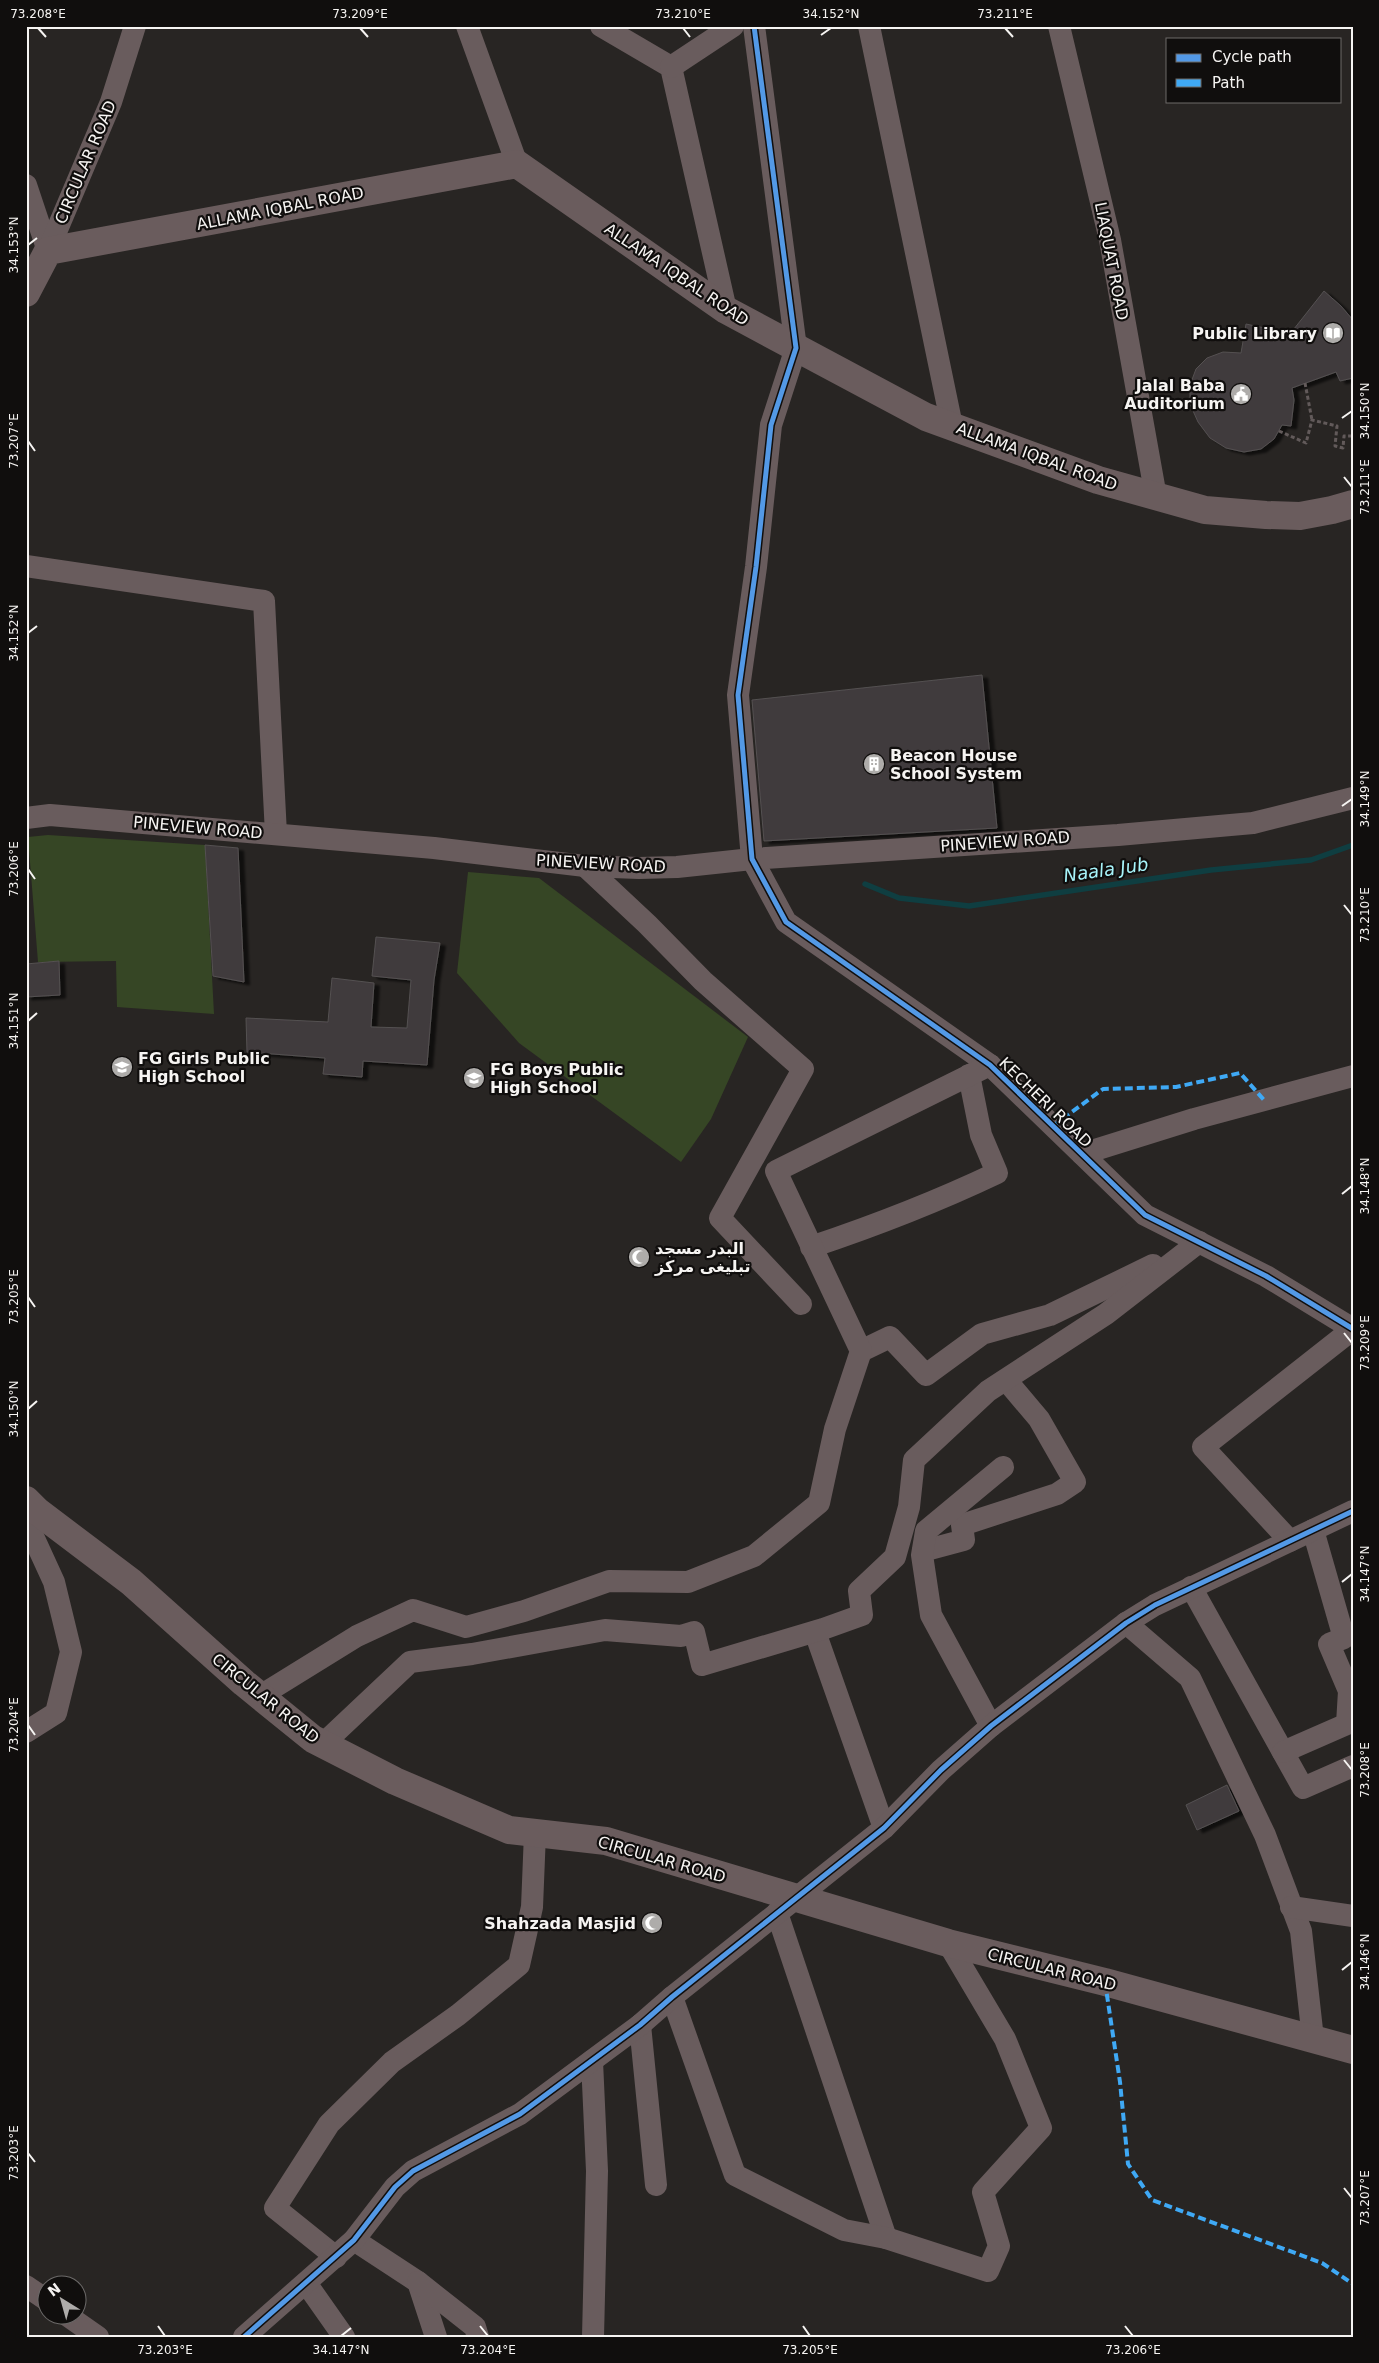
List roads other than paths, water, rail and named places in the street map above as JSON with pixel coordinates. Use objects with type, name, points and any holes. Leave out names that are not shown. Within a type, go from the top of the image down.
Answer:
[{"type":"main road","name":"ALLAMA IQBAL ROAD","points":[[48,251],[517,164],[726,310],[926,417],[1098,480],[1205,510],[1266,516],[1300,516],[1353,504]]},
{"type":"main road","name":"CIRCULAR ROAD","points":[[26,293],[48,251]]},
{"type":"main road","name":"CIRCULAR ROAD","points":[[26,1500],[37,1511],[131,1582],[260,1696],[313,1739],[395,1781],[509,1830],[606,1841],[787,1905],[1104,1982],[1353,2050]]},
{"type":"street","name":"CIRCULAR ROAD","points":[[48,251],[111,102],[134,26]]},
{"type":"street","points":[[467,26],[517,164]]},
{"type":"street","points":[[601,26],[671,67],[726,310]]},
{"type":"street","points":[[671,67],[733,26]]},
{"type":"street","points":[[752,859],[738,695],[756,567],[771,425],[796,348],[754,26]]},
{"type":"street","points":[[869,26],[952,426]]},
{"type":"street","name":"LIAQUAT ROAD","points":[[1059,26],[1110,240],[1156,497]]},
{"type":"street","points":[[26,185],[48,251]]},
{"type":"street","points":[[26,566],[264,602],[276,834]]},
{"type":"street","name":"PINEVIEW ROAD","points":[[26,818],[50,815],[276,834],[434,848],[585,866],[677,867],[752,859],[1118,835],[1253,823],[1353,798]]},
{"type":"street","name":"KECHERI ROAD","points":[[752,859],[786,922],[990,1065],[1145,1215],[1266,1276],[1353,1329]]},
{"type":"street","points":[[585,866],[647,924],[704,982],[803,1069],[720,1218],[801,1304]]},
{"type":"street","points":[[260,1696],[357,1636],[412,1610],[466,1627],[524,1611],[609,1581],[688,1582],[754,1556],[819,1503],[835,1429],[861,1351],[776,1171],[990,1065]]},
{"type":"street","points":[[811,1248],[956,1193],[997,1173],[981,1135],[969,1075]]},
{"type":"street","points":[[1082,1154],[1194,1118],[1353,1076]]},
{"type":"street","points":[[861,1351],[890,1337],[926,1375],[982,1334],[1050,1315],[1199,1242]]},
{"type":"street","points":[[323,1744],[410,1662],[472,1654],[605,1630],[682,1636],[694,1632],[702,1665],[815,1632],[862,1615],[859,1591],[895,1557],[909,1507],[914,1460],[988,1391],[1106,1314],[1199,1242]]},
{"type":"street","points":[[1290,1541],[1204,1447],[1353,1329]]},
{"type":"street","points":[[923,1551],[964,1540],[962,1525],[1057,1494],[1075,1482],[1040,1419],[1006,1380]]},
{"type":"street","points":[[991,1726],[931,1615],[923,1551],[926,1531],[1003,1468]]},
{"type":"street","points":[[244,2337],[354,2240],[395,2188],[414,2171],[520,2114],[640,2025],[672,1996],[884,1828],[941,1770],[991,1726],[1126,1623],[1155,1604],[1353,1512]]},
{"type":"street","points":[[26,1521],[54,1582],[71,1652],[56,1713],[26,1732]]},
{"type":"street","points":[[1283,1752],[1347,1724],[1349,1691],[1329,1644],[1344,1638],[1313,1530]]},
{"type":"street","points":[[1191,1587],[1303,1788],[1353,1766]]},
{"type":"street","points":[[1126,1623],[1190,1678],[1265,1835],[1301,1931],[1313,2039]]},
{"type":"street","points":[[815,1632],[884,1828]]},
{"type":"street","points":[[336,2257],[275,2208],[329,2124],[392,2062],[458,2015],[519,1965],[532,1907],[535,1833]]},
{"type":"street","points":[[787,1905],[886,2238]]},
{"type":"street","points":[[1292,1907],[1353,1916]]},
{"type":"street","points":[[672,1996],[735,2175],[844,2230],[886,2238],[988,2271],[998,2246],[984,2192],[1041,2128],[1006,2039],[948,1943]]},
{"type":"street","points":[[640,2025],[656,2186]]},
{"type":"street","points":[[592,2061],[597,2171],[593,2337]]},
{"type":"street","points":[[354,2240],[418,2282],[475,2326],[478,2337]]},
{"type":"street","points":[[418,2282],[436,2337]]},
{"type":"street","points":[[306,2283],[344,2337]]},
{"type":"street","points":[[26,2286],[38,2294]]},
{"type":"street","points":[[82,2326],[98,2337]]},
{"type":"waterway","name":"Naala Jub","points":[[865,884],[899,898],[969,906],[1211,870],[1311,860],[1353,845]]},
{"type":"place","name":"Public Library","points":[[1333,333]]},
{"type":"place","name":"Jalal Baba Auditorium","points":[[1241,394]]},
{"type":"place","name":"Beacon House School System","points":[[874,764]]},
{"type":"place","name":"FG Girls Public High School","points":[[122,1067]]},
{"type":"place","name":"FG Boys Public High School","points":[[474,1078]]},
{"type":"place","name":"البدر مسجد تبلیغی مرکز","points":[[639,1257]]},
{"type":"place","name":"Shahzada Masjid","points":[[652,1923]]}]
